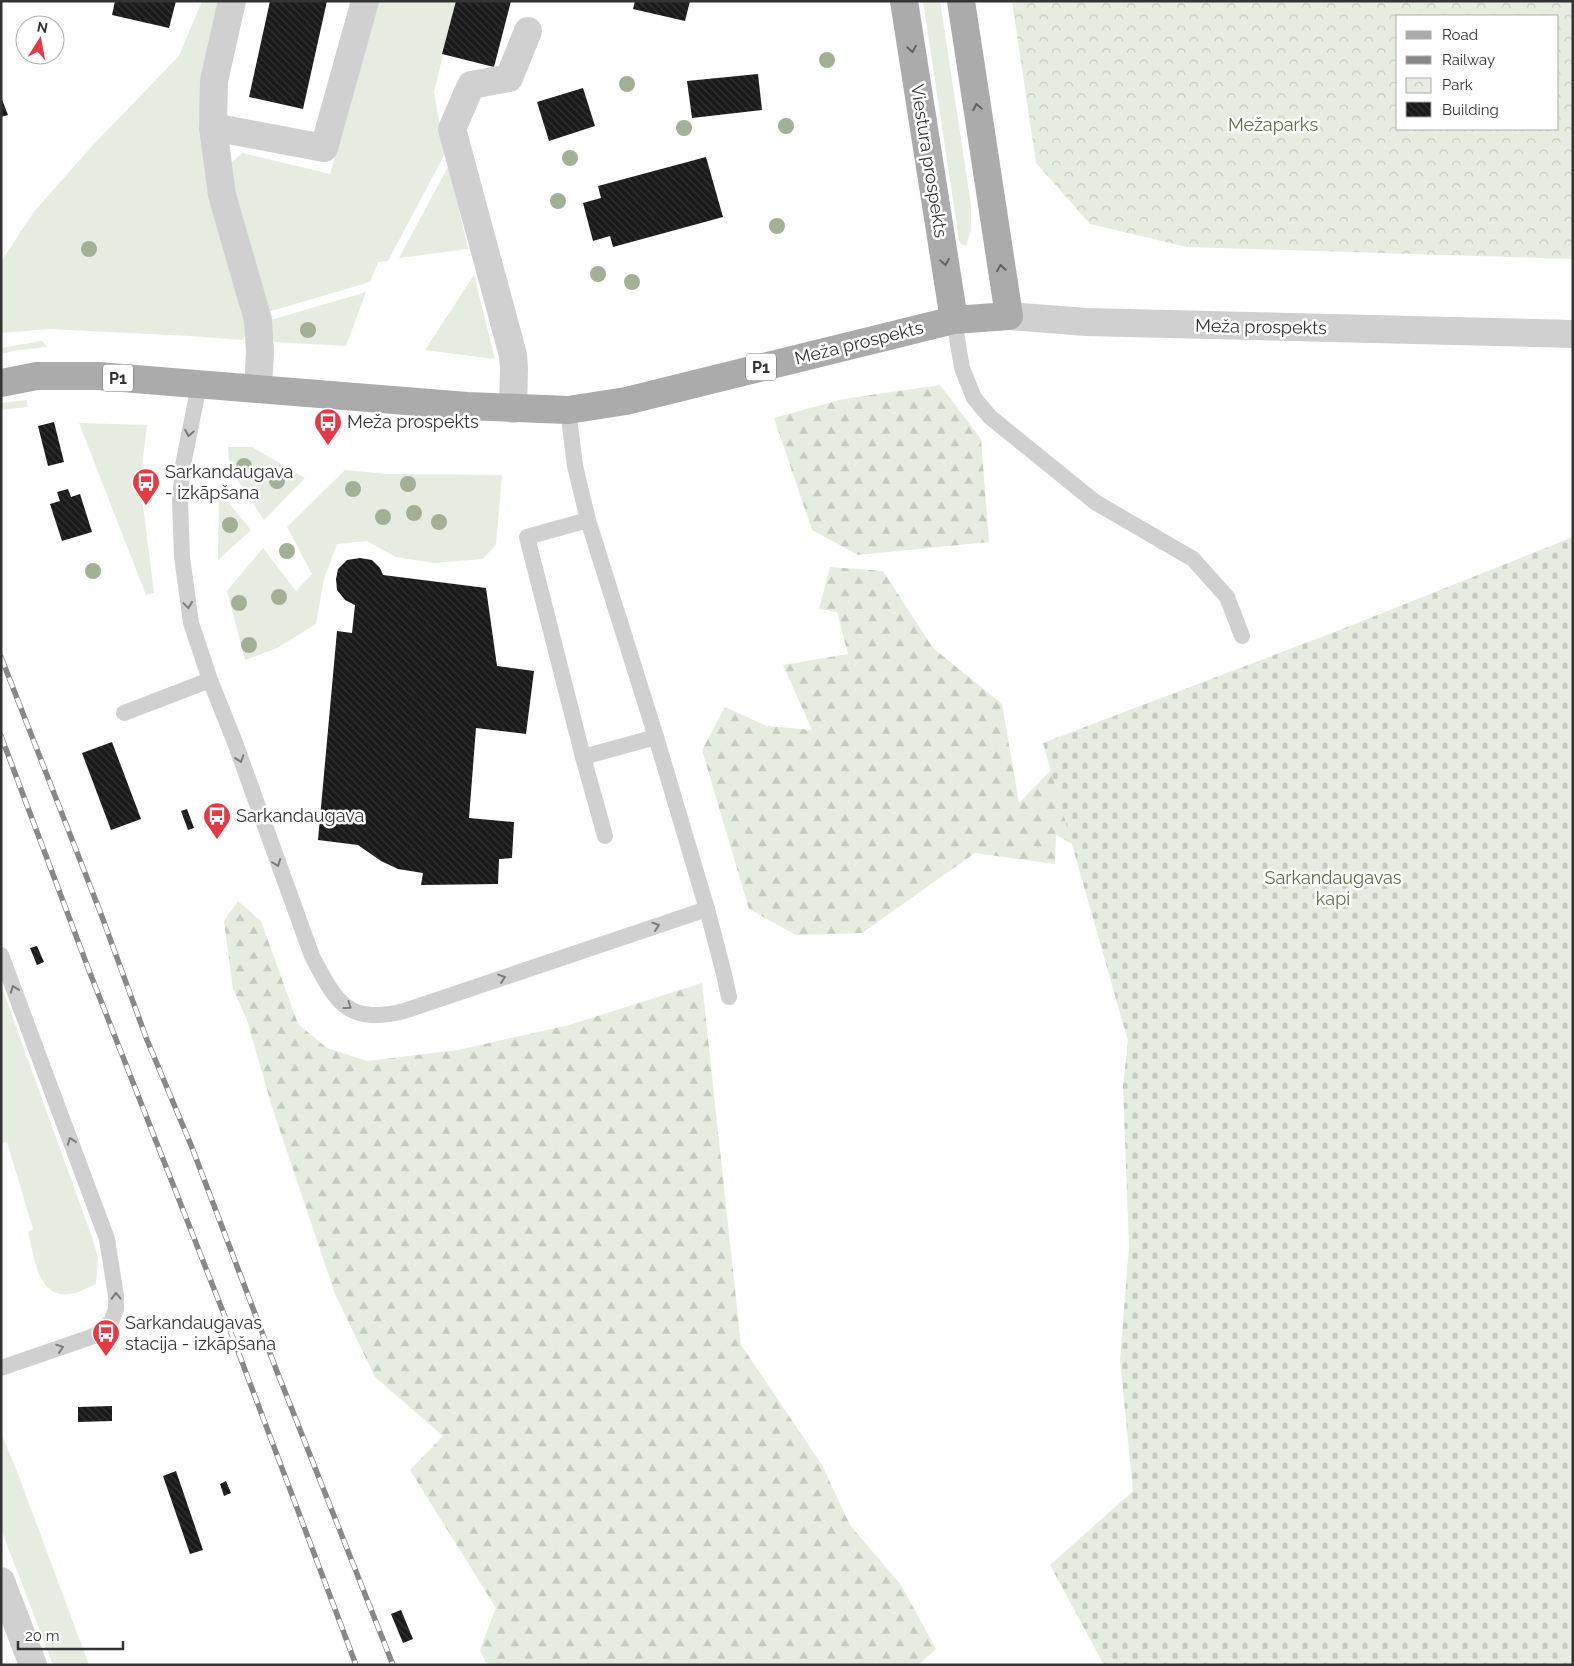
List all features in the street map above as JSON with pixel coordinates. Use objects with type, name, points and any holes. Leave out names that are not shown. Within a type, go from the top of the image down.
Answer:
[{"type":"main road","name":"Viestura prospekts","points":[[904,1],[954,320]]},
{"type":"main road","points":[[961,1],[1009,316]]},
{"type":"main road","name":"Meža prospekts","points":[[1,383],[37,376],[98,376],[513,409],[568,410],[626,401],[954,320],[1009,316]]},
{"type":"street","points":[[232,1],[214,81],[212,127],[222,195],[258,320],[260,351],[258,389]]},
{"type":"street","points":[[212,127],[324,148],[365,1]]},
{"type":"street","points":[[513,409],[513,355],[452,129],[471,85],[509,78],[528,31]]},
{"type":"street","name":"Meža prospekts","points":[[1009,316],[1086,322],[1573,334]]},
{"type":"street","points":[[1,1581],[8,1621],[33,1665]]},
{"type":"lane","points":[[954,320],[962,368],[974,398],[990,417],[1095,502],[1193,559],[1227,597],[1242,636]]},
{"type":"lane","points":[[199,385],[183,465],[180,500],[182,547],[191,623],[210,680],[234,740],[260,817],[312,956],[329,988],[348,1010],[372,1016],[404,1011],[707,909]]},
{"type":"lane","points":[[568,410],[575,466],[588,520],[656,737],[707,909],[729,997]]},
{"type":"lane","points":[[588,520],[527,537],[605,836]]},
{"type":"lane","points":[[124,713],[210,680]]},
{"type":"lane","points":[[583,757],[656,737]]},
{"type":"lane","points":[[1,955],[107,1239],[116,1296],[116,1309],[112,1322],[94,1336],[1,1368]]},
{"type":"green space","points":[[202,1],[224,1],[205,70],[199,122],[209,189],[248,332],[242,340],[50,329],[1,333],[1,262],[33,213],[92,146],[179,56]]},
{"type":"green space","points":[[377,1],[456,1],[434,92],[440,126],[448,148],[388,261],[378,262],[370,282],[268,312],[233,199],[229,165],[242,153],[330,174]]},
{"type":"green space","points":[[923,1],[940,1],[971,205],[971,230],[966,246],[961,244],[959,240]]},
{"type":"green space","name":"Mežaparks","points":[[1012,1],[1573,1],[1573,259],[1187,247],[1090,224],[1036,163]]},
{"type":"green space","points":[[449,165],[468,249],[399,258]]},
{"type":"green space","points":[[474,275],[495,359],[425,350]]},
{"type":"green space","points":[[366,292],[346,346],[274,342],[271,320]]},
{"type":"green space","points":[[42,341],[47,347],[1,354],[1,348]]},
{"type":"green space","points":[[940,385],[981,439],[989,542],[858,555],[812,530],[774,418],[843,399]]},
{"type":"green space","points":[[27,400],[28,407],[1,410],[1,403]]},
{"type":"green space","points":[[79,423],[147,425],[142,466],[142,498],[154,593],[146,595]]},
{"type":"green space","points":[[228,447],[252,447],[305,478],[264,520],[229,467]]},
{"type":"green space","points":[[345,470],[387,474],[502,475],[496,545],[483,559],[434,563],[396,557],[367,541],[337,544],[324,579],[316,624],[277,648],[245,660],[227,591],[263,548],[296,591],[312,574],[287,527]]},
{"type":"green space","points":[[219,491],[251,530],[218,560]]},
{"type":"green space","name":"Sarkandaugavas kapi","points":[[1573,537],[1573,1665],[1104,1665],[1050,1565],[1133,1491],[1120,1360],[1129,1247],[1123,1086],[1128,1041],[1043,743],[1332,633]]},
{"type":"green space","points":[[830,567],[883,571],[933,648],[1002,704],[1019,803],[1055,766],[1074,845],[1056,835],[1055,864],[975,853],[862,933],[796,935],[749,909],[702,750],[725,707],[767,726],[812,730],[783,665],[848,654],[837,612],[819,609]]},
{"type":"green space","points":[[238,901],[261,921],[298,1024],[327,1048],[367,1061],[458,1050],[569,1025],[702,983],[741,1345],[822,1465],[850,1525],[901,1585],[936,1649],[918,1665],[879,1665],[875,1663],[874,1665],[487,1665],[480,1650],[496,1608],[410,1470],[443,1436],[375,1377],[335,1294],[272,1107],[247,1020],[233,989],[224,921]]},
{"type":"green space","points":[[1,985],[98,1258],[96,1284],[70,1294],[59,1294],[50,1290],[39,1273],[28,1232],[33,1229],[7,1142],[2,1143],[1,1141]]},
{"type":"green space","points":[[1,1433],[89,1665],[53,1665],[1,1529]]},
{"type":"building","points":[[115,1],[176,1],[169,28],[112,15]]},
{"type":"building","points":[[270,1],[327,1],[303,109],[249,97]]},
{"type":"building","points":[[456,1],[511,1],[494,67],[442,54]]},
{"type":"building","points":[[635,1],[690,1],[685,21],[633,9]]},
{"type":"building","points":[[758,74],[762,110],[692,118],[687,81]]},
{"type":"building","points":[[583,88],[595,126],[549,141],[537,102]]},
{"type":"building","points":[[1,97],[8,115],[1,117]]},
{"type":"building","points":[[706,157],[723,217],[613,247],[610,236],[593,241],[583,203],[601,198],[598,186]]},
{"type":"building","points":[[54,422],[64,462],[48,466],[38,426]]},
{"type":"building","points":[[68,489],[71,497],[80,494],[92,532],[62,541],[50,504],[60,501],[57,492]]},
{"type":"building","points":[[360,558],[372,560],[380,568],[383,575],[486,588],[497,666],[534,671],[526,734],[476,728],[469,818],[514,822],[512,858],[499,859],[498,884],[421,885],[423,873],[398,869],[381,861],[358,845],[318,840],[337,631],[352,633],[355,605],[345,600],[337,590],[336,579],[338,569],[347,560]]},
{"type":"building","points":[[112,742],[141,819],[111,830],[82,753]]},
{"type":"building","points":[[187,809],[194,828],[188,830],[181,811]]},
{"type":"building","points":[[37,946],[44,962],[37,965],[30,948]]},
{"type":"building","points":[[112,1406],[112,1421],[78,1422],[78,1407]]},
{"type":"building","points":[[176,1471],[203,1550],[190,1554],[163,1476]]},
{"type":"building","points":[[226,1481],[231,1493],[224,1496],[220,1484]]},
{"type":"building","points":[[401,1610],[413,1639],[403,1643],[391,1614]]},
{"type":"railway","points":[[1,657],[101,914],[147,1040],[191,1145],[276,1369],[393,1665]]},
{"type":"railway","points":[[1,736],[90,973],[227,1322],[356,1665]]},
{"type":"place","name":"Meža prospekts","points":[[328,446]]},
{"type":"place","name":"Sarkandaugava - izkāpšana","points":[[146,506]]},
{"type":"place","name":"Sarkandaugava","points":[[217,840]]},
{"type":"place","name":"Sarkandaugavas stacija - izkāpšana","points":[[106,1357]]}]
